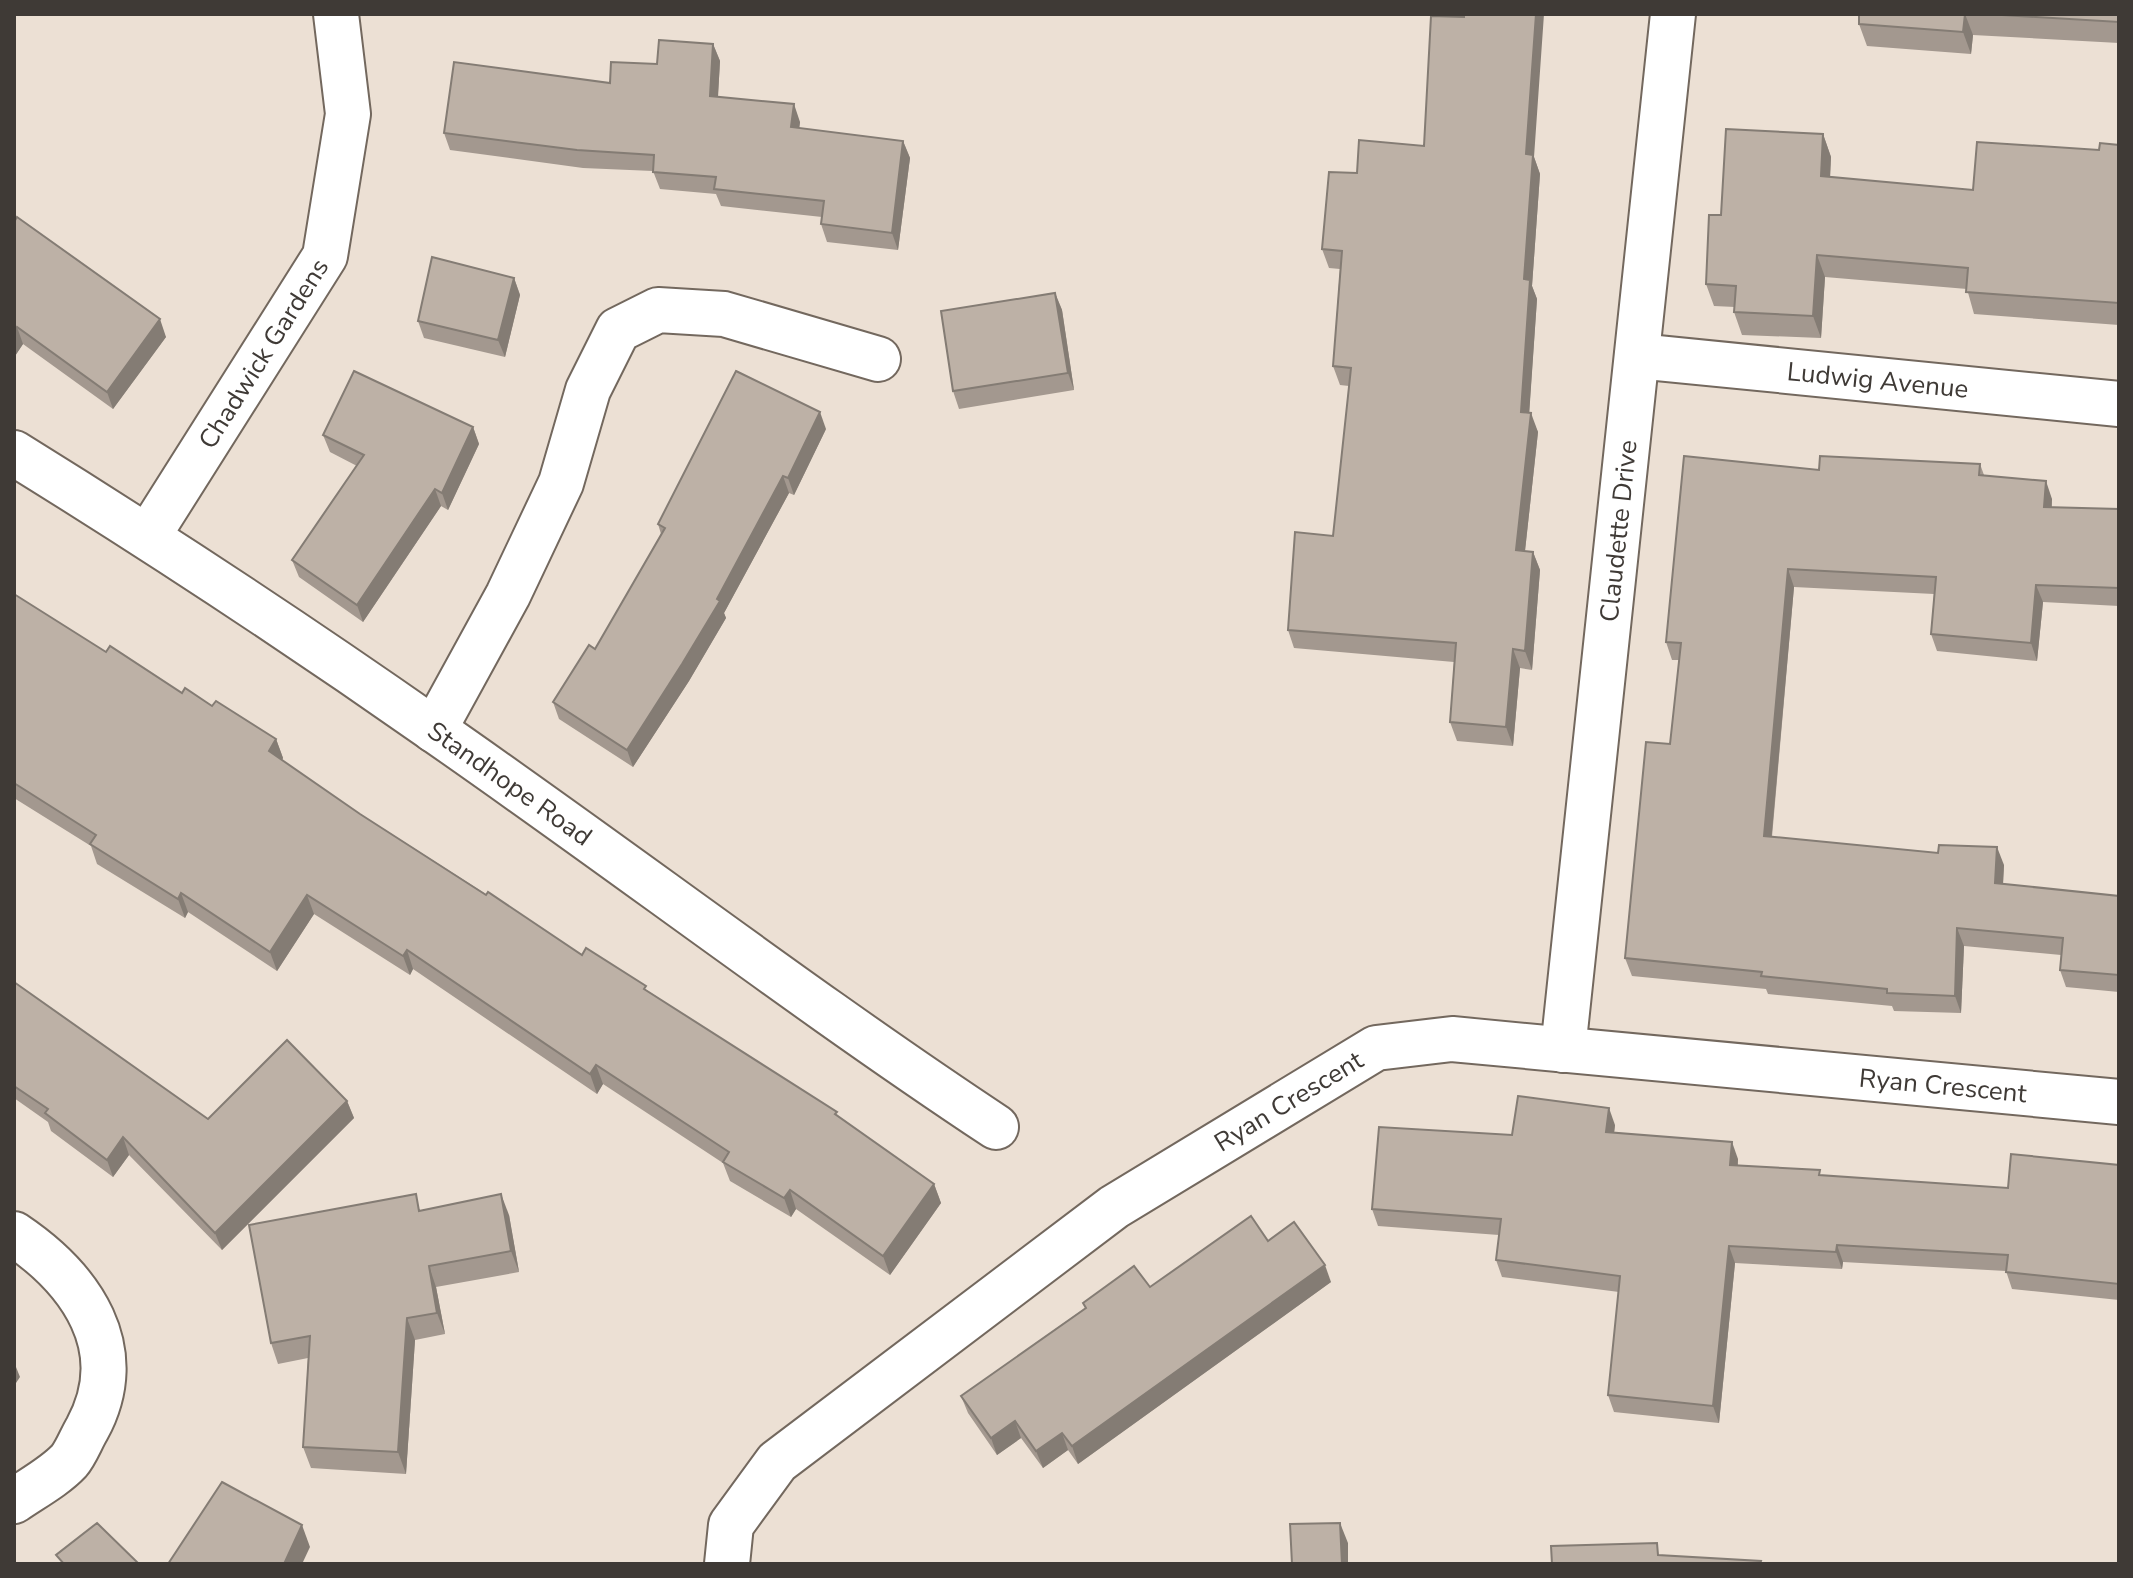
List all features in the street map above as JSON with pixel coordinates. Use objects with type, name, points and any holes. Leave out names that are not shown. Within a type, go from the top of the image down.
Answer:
[{"type":"street","name":"Chadwick Gardens","points":[[148,536],[325,256],[348,114],[336,14]]},
{"type":"street","name":"Claudette Drive","points":[[1563,1050],[1673,14]]},
{"type":"street","points":[[434,730],[508,595],[561,483],[588,390],[618,330],[658,310],[724,314],[878,359]]},
{"type":"street","name":"Ludwig Avenue","points":[[1637,356],[2119,404]]},
{"type":"street","name":"Standhope Road","points":[[14,453],[148,536],[434,730],[841,1024],[996,1127]]},
{"type":"street","name":"Ryan Crescent","points":[[729,1545],[777,1462],[1114,1207],[1376,1048],[1452,1039],[2119,1102]]},
{"type":"street","points":[[14,1234],[47,1256],[88,1305],[105,1355],[98,1410],[69,1461],[14,1501]]},
{"type":"building","points":[[1464,14],[1536,14],[1526,154],[1533,155],[1524,279],[1530,280],[1521,412],[1531,413],[1516,550],[1533,552],[1525,651],[1513,649],[1506,727],[1450,722],[1456,643],[1288,630],[1295,532],[1333,536],[1351,368],[1333,366],[1342,251],[1322,249],[1329,172],[1357,173],[1359,140],[1424,146],[1431,16],[1464,17]]},
{"type":"building","points":[[1859,14],[1965,14],[1963,32],[1859,24]]},
{"type":"building","points":[[1986,14],[2119,14],[2119,22]]},
{"type":"building","points":[[659,40],[713,44],[710,96],[794,104],[791,127],[903,141],[892,233],[821,224],[824,201],[714,189],[716,177],[653,172],[654,155],[577,150],[444,133],[454,62],[610,83],[611,62],[657,64]]},
{"type":"building","points":[[1726,129],[1823,134],[1821,176],[1973,190],[1977,142],[2099,150],[2100,143],[2119,145],[2119,303],[1966,292],[1968,268],[1817,255],[1813,316],[1734,312],[1736,286],[1706,284],[1709,215],[1721,215]]},
{"type":"building","points":[[17,217],[160,319],[107,392],[17,327],[14,332],[14,222]]},
{"type":"building","points":[[432,257],[514,278],[498,340],[418,321]]},
{"type":"building","points":[[1055,293],[1068,373],[953,391],[941,311]]},
{"type":"building","points":[[354,371],[473,427],[442,493],[435,489],[357,605],[292,560],[364,455],[323,435]]},
{"type":"building","points":[[736,371],[820,412],[788,478],[783,476],[717,599],[720,601],[627,750],[553,702],[589,645],[595,649],[665,528],[658,524]]},
{"type":"building","points":[[1684,456],[1819,470],[1820,456],[1980,464],[1979,475],[2046,481],[2044,507],[2119,509],[2119,588],[2036,585],[2031,643],[1931,634],[1936,577],[1788,569],[1764,836],[1938,853],[1939,845],[1997,847],[1995,883],[2119,896],[2119,975],[2060,970],[2063,938],[1957,928],[1955,996],[1887,993],[1887,989],[1761,976],[1762,972],[1625,958],[1646,742],[1670,744],[1681,643],[1666,642]]},
{"type":"building","points":[[14,594],[106,652],[110,646],[182,693],[185,688],[212,706],[216,701],[276,739],[269,751],[360,814],[486,895],[488,892],[582,955],[586,948],[646,986],[644,989],[837,1112],[835,1114],[934,1184],[883,1256],[790,1190],[784,1198],[723,1162],[729,1152],[596,1065],[590,1074],[407,950],[403,956],[307,895],[270,952],[181,893],[178,899],[90,844],[96,835],[14,783]]},
{"type":"building","points":[[14,982],[208,1119],[287,1040],[347,1101],[215,1233],[123,1137],[107,1160],[45,1113],[48,1109],[14,1086]]},
{"type":"building","points":[[1518,1096],[1609,1108],[1606,1132],[1732,1142],[1730,1165],[1820,1170],[1819,1175],[2008,1188],[2011,1154],[2119,1165],[2119,1284],[2006,1272],[2008,1255],[1837,1245],[1836,1252],[1729,1246],[1713,1406],[1608,1395],[1620,1276],[1496,1260],[1501,1219],[1372,1209],[1379,1127],[1512,1135]]},
{"type":"building","points":[[416,1194],[419,1211],[501,1194],[511,1251],[429,1266],[437,1313],[407,1318],[398,1452],[303,1447],[310,1336],[271,1343],[249,1225]]},
{"type":"building","points":[[1251,1216],[1268,1241],[1294,1222],[1325,1265],[1072,1446],[1062,1433],[1036,1451],[1015,1421],[991,1438],[961,1396],[1086,1308],[1083,1303],[1134,1266],[1150,1287]]},
{"type":"building","points":[[222,1482],[302,1525],[284,1564],[168,1564]]},
{"type":"building","points":[[97,1523],[139,1564],[64,1564],[56,1555]]},
{"type":"building","points":[[1340,1523],[1342,1564],[1292,1564],[1290,1524]]},
{"type":"building","points":[[1657,1543],[1658,1555],[1761,1561],[1760,1564],[1552,1564],[1551,1546]]}]
